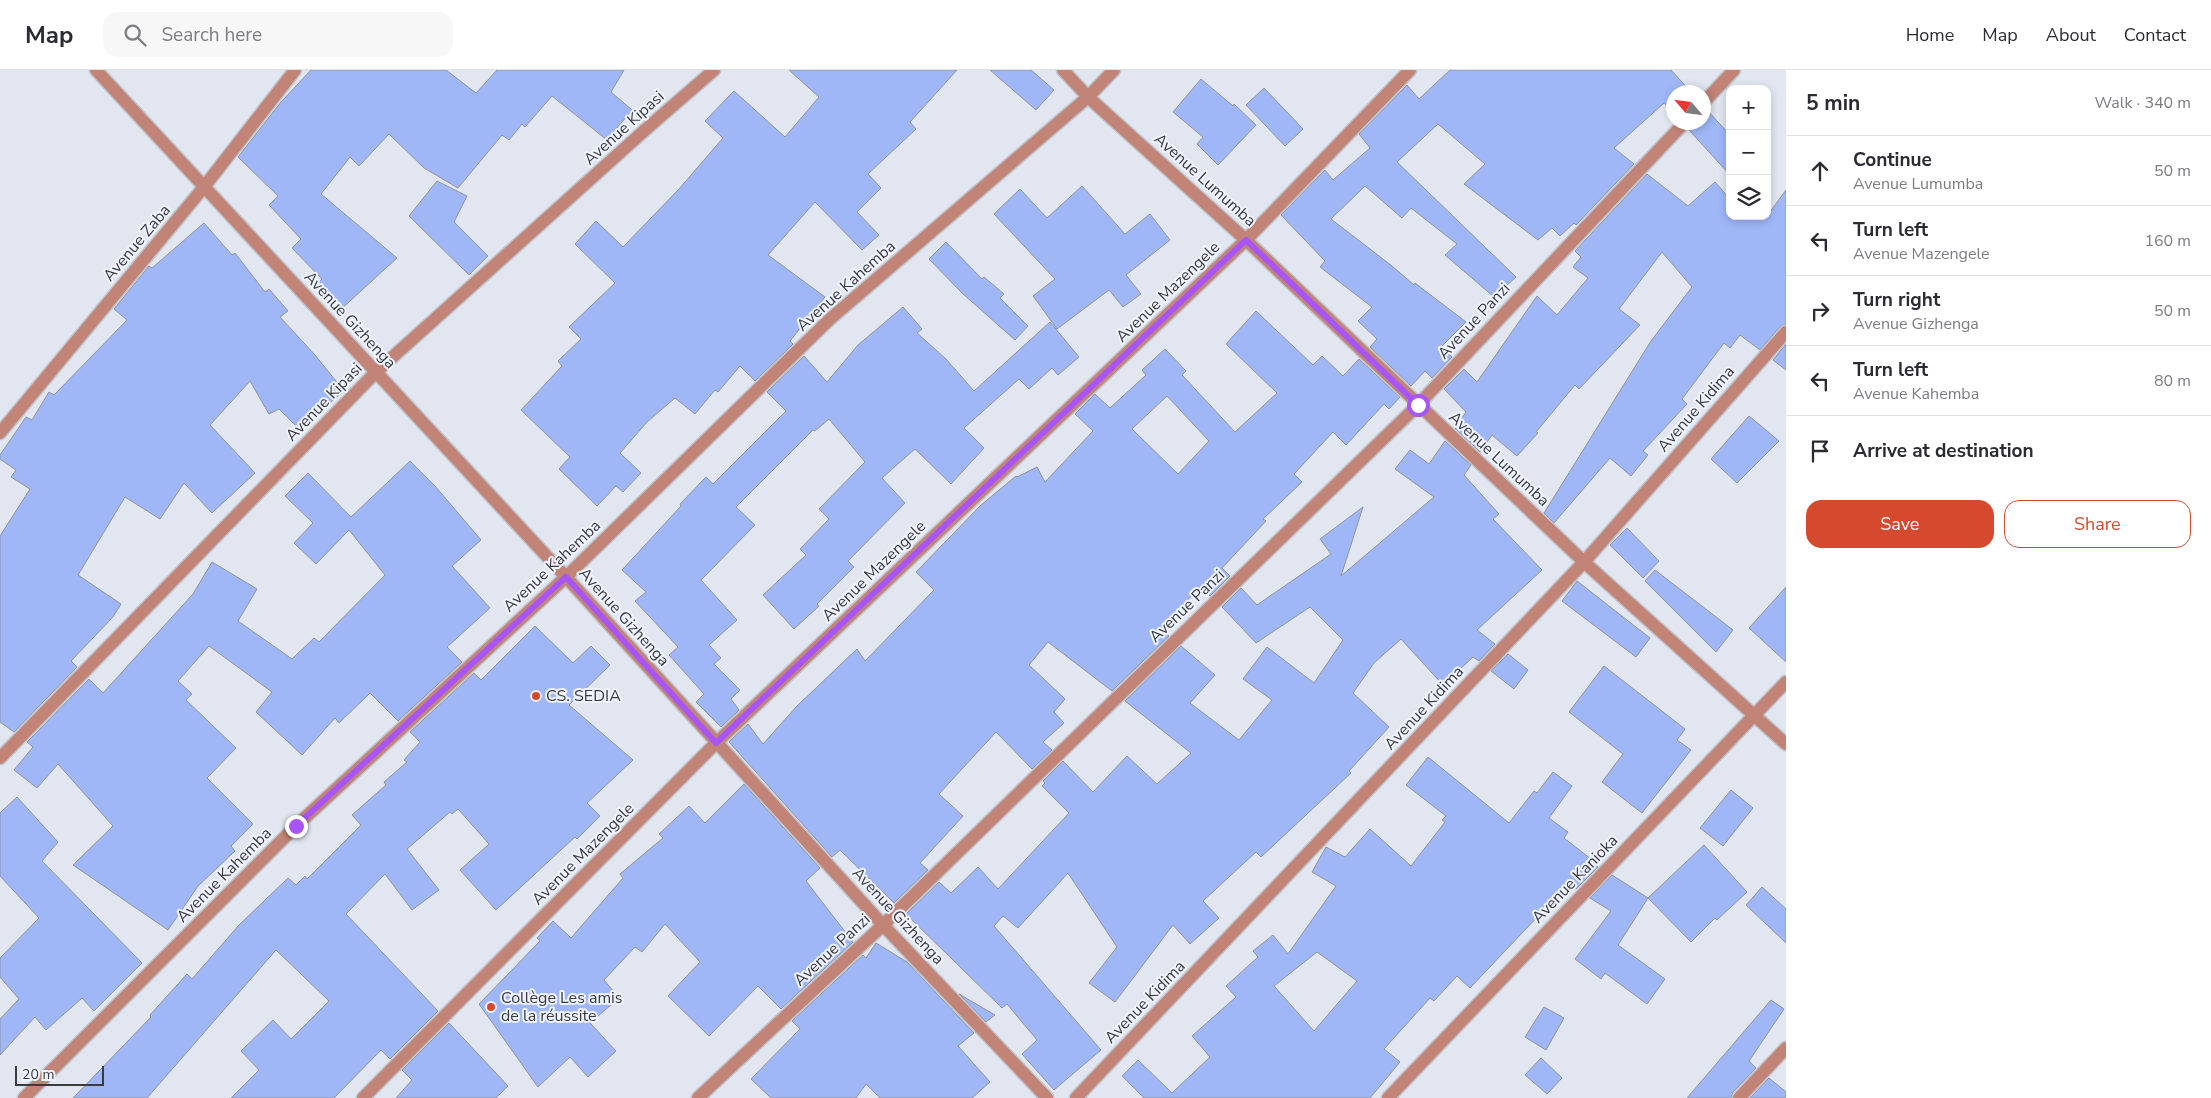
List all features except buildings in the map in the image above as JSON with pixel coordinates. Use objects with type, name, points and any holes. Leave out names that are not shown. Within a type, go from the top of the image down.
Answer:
[{"type":"street","name":"Avenue Gizhenga","points":[[96,70],[566,577],[883,925],[1048,1098]]},
{"type":"street","name":"Avenue Zaba","points":[[0,433],[204,187],[295,70]]},
{"type":"street","name":"Avenue Kipasi","points":[[0,758],[376,372],[714,70]]},
{"type":"street","name":"Avenue Lumumba","points":[[1063,70],[1088,97],[1246,240],[1584,562],[1786,744]]},
{"type":"street","name":"Avenue Kahemba","points":[[24,1098],[296,826],[566,577],[830,319],[1088,97],[1114,70]]},
{"type":"street","name":"Avenue Mazengele","points":[[363,1098],[716,743],[1246,240],[1410,70]]},
{"type":"street","points":[[1711,95],[1734,70]]},
{"type":"street","name":"Avenue Panzi","points":[[698,1098],[883,925],[1418,405],[1676,130]]},
{"type":"street","name":"Avenue Kidima","points":[[1076,1098],[1584,562],[1786,332]]},
{"type":"street","name":"Avenue Kanioka","points":[[1388,1098],[1786,682]]},
{"type":"street","points":[[1739,1098],[1786,1048]]},
{"type":"place","name":"CS. SEDIA","points":[[536,696]]},
{"type":"place","name":"Collège Les amis de la réussite","points":[[491,1007]]},
{"type":"route","points":[[296,826],[566,577],[716,743],[1246,240],[1418,405]]}]
